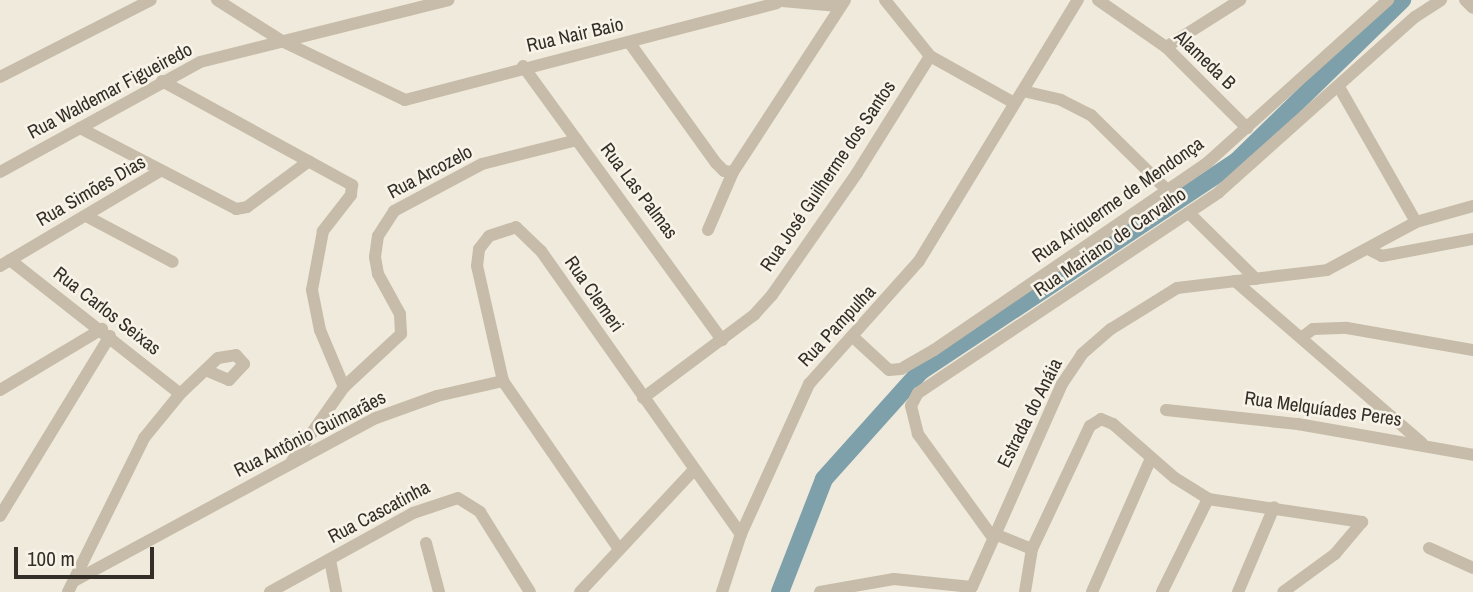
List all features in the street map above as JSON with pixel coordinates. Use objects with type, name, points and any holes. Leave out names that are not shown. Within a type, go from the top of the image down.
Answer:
[{"type":"street","points":[[0,77],[152,0]]},
{"type":"street","name":"Rua Nair Baio","points":[[217,0],[282,41],[384,90],[413,99],[523,66],[629,42],[774,1],[841,3]]},
{"type":"street","name":"Rua Waldemar Figueiredo","points":[[0,172],[200,62],[448,0]]},
{"type":"street","points":[[885,0],[930,56],[1014,103]]},
{"type":"street","name":"Rua Pampulha","points":[[722,592],[741,534],[809,384],[919,261],[1078,0]]},
{"type":"street","name":"Alameda B","points":[[1098,0],[1166,47],[1247,128]]},
{"type":"street","points":[[1166,47],[1240,0]]},
{"type":"street","name":"Rua Ariquerme de Mendonça","points":[[852,336],[883,368],[901,369],[1169,192],[1247,128],[1388,0]]},
{"type":"street","name":"Rua Mariano de Carvalho","points":[[992,534],[918,434],[911,419],[913,399],[1189,213],[1262,158],[1415,18],[1441,0]]},
{"type":"street","points":[[1465,0],[1473,8]]},
{"type":"street","points":[[708,230],[736,170],[841,3]]},
{"type":"street","points":[[629,42],[716,163],[724,172],[736,170]]},
{"type":"street","name":"Rua José Guilherme dos Santos","points":[[643,398],[754,315],[789,274],[930,56]]},
{"type":"street","name":"Rua Las Palmas","points":[[523,66],[652,237],[722,340]]},
{"type":"street","points":[[162,81],[348,180],[352,195],[327,222],[312,290],[320,330],[344,387]]},
{"type":"street","points":[[1339,88],[1416,222]]},
{"type":"street","points":[[1023,91],[1060,100],[1091,115],[1169,192]]},
{"type":"street","points":[[80,128],[160,172]]},
{"type":"street","name":"Rua Arcozelo","points":[[290,464],[344,387],[401,334],[400,314],[378,274],[375,257],[378,236],[394,211],[482,164],[577,140]]},
{"type":"street","name":"Rua Simões Dias","points":[[5,263],[160,172],[223,205],[243,208],[309,160]]},
{"type":"street","name":"Estrada do Anáia","points":[[820,592],[894,579],[972,589],[992,534],[1062,384],[1082,354],[1111,329],[1177,288],[1327,270],[1370,250],[1416,222],[1473,206]]},
{"type":"street","points":[[1189,213],[1256,279]]},
{"type":"street","points":[[86,216],[173,262]]},
{"type":"street","name":"Rua Clemeri","points":[[503,381],[478,258],[489,236],[516,227],[541,251],[693,471],[741,534]]},
{"type":"street","points":[[1370,250],[1382,256],[1473,239]]},
{"type":"street","name":"Rua Carlos Seixas","points":[[5,263],[106,332],[180,394]]},
{"type":"street","points":[[1235,281],[1422,443]]},
{"type":"street","points":[[1301,338],[1313,329],[1347,328],[1473,350]]},
{"type":"street","points":[[0,390],[106,332]]},
{"type":"street","points":[[0,516],[4,497],[106,332]]},
{"type":"street","points":[[71,587],[136,451],[180,394],[208,371]]},
{"type":"street","points":[[503,381],[619,549]]},
{"type":"street","name":"Rua Antônio Guimarães","points":[[71,587],[376,418],[437,396],[503,381]]},
{"type":"street","name":"Rua Melquíades Peres","points":[[1166,410],[1422,443],[1473,455]]},
{"type":"street","points":[[1025,592],[1032,550],[1094,422],[1113,424],[1151,458],[1208,499],[1362,522],[1335,554],[1283,592]]},
{"type":"street","points":[[1092,592],[1151,458]]},
{"type":"street","points":[[580,592],[693,471]]},
{"type":"street","name":"Rua Cascatinha","points":[[270,592],[413,513],[458,498],[480,512],[530,592]]},
{"type":"street","points":[[1161,592],[1208,499]]},
{"type":"street","points":[[1238,592],[1274,507]]},
{"type":"street","points":[[992,534],[1032,550]]},
{"type":"street","points":[[426,543],[439,592]]},
{"type":"street","points":[[1429,548],[1473,568]]},
{"type":"street","points":[[330,560],[336,592]]},
{"type":"waterway","points":[[780,592],[824,479],[921,371],[1237,161],[1402,0]]}]
